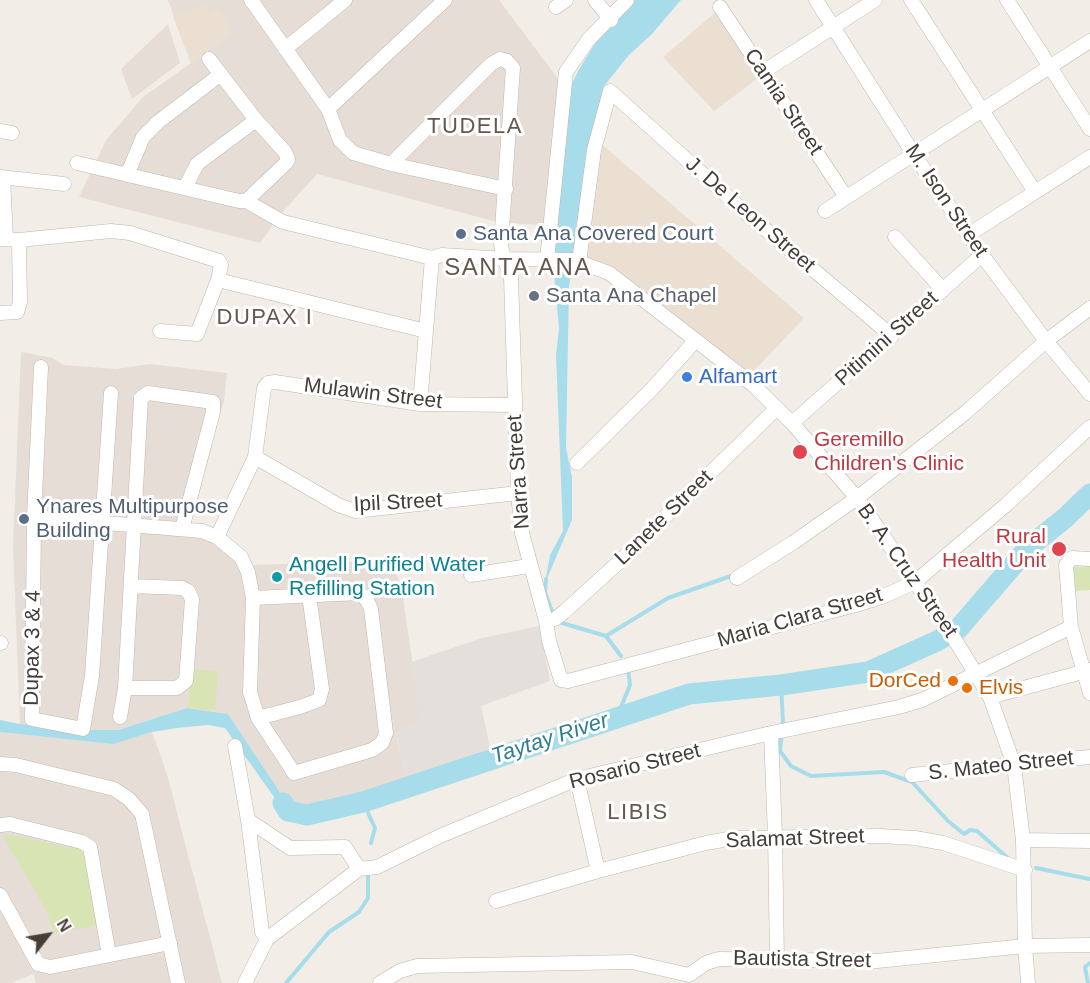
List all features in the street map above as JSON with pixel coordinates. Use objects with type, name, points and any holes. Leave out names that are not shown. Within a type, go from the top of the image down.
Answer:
[{"type":"street","points":[[251,0],[328,109],[340,140],[353,153],[391,164],[506,189]]},
{"type":"street","points":[[285,49],[345,0]]},
{"type":"street","points":[[328,109],[445,0]]},
{"type":"street","points":[[595,0],[610,19]]},
{"type":"street","points":[[549,260],[566,72],[589,39],[627,0]]},
{"type":"street","name":"M. Ison Street","points":[[816,0],[968,235],[1046,341],[1090,394]]},
{"type":"street","points":[[763,72],[875,0]]},
{"type":"street","points":[[911,0],[1035,192]]},
{"type":"street","points":[[1006,0],[1090,129]]},
{"type":"street","name":"Camia Street","points":[[720,7],[846,197]]},
{"type":"street","points":[[825,211],[1090,41]]},
{"type":"street","points":[[208,59],[256,120],[285,152],[288,159],[246,201]]},
{"type":"street","name":"Narra Street","points":[[391,164],[491,64],[500,59],[507,61],[513,68],[501,243],[511,278],[518,494],[522,532],[530,566],[555,617],[549,641],[561,680]]},
{"type":"street","points":[[127,175],[143,137],[158,122],[221,74]]},
{"type":"street","name":"J. De Leon Street","points":[[577,261],[594,150],[610,91],[746,213],[892,336]]},
{"type":"street","points":[[184,188],[197,164],[256,120]]},
{"type":"street","points":[[968,235],[1090,157]]},
{"type":"street","name":"B. A. Cruz Street","points":[[77,163],[246,201],[283,222],[432,258],[442,255],[577,261],[609,273],[752,384],[792,423],[856,498],[952,635],[990,697],[1014,765],[1025,870],[1028,983]]},
{"type":"street","points":[[0,313],[17,312],[20,303],[8,239],[2,177],[64,184]]},
{"type":"street","points":[[8,239],[111,231],[130,233],[215,259],[221,265],[218,280],[197,334],[160,331]]},
{"type":"street","points":[[895,237],[943,290]]},
{"type":"street","name":"Pitimini Street","points":[[792,423],[982,255]]},
{"type":"street","points":[[420,404],[432,258]]},
{"type":"street","points":[[218,280],[426,331]]},
{"type":"street","points":[[737,578],[794,542],[856,498],[965,413],[1046,341],[1090,308]]},
{"type":"street","points":[[577,463],[652,389],[695,340]]},
{"type":"street","name":"Dupax 3 & 4","points":[[41,367],[34,517],[32,719],[83,729],[92,676],[111,393]]},
{"type":"street","name":"Mulawin Street","points":[[255,457],[264,388],[268,383],[275,382],[420,404],[514,405]]},
{"type":"street","points":[[120,717],[125,688],[141,398],[148,393],[213,402],[213,411],[182,530]]},
{"type":"street","name":"Lanete Street","points":[[555,617],[619,562],[777,408]]},
{"type":"street","name":"Maria Clara Street","points":[[561,680],[568,681],[859,604],[915,582],[1007,504],[1090,427]]},
{"type":"street","points":[[217,537],[255,457]]},
{"type":"street","name":"Ipil Street","points":[[255,457],[338,505],[355,510],[518,494]]},
{"type":"street","points":[[34,517],[201,531],[217,537],[241,557],[248,572],[253,598],[250,692],[258,718],[294,773],[372,750],[382,743],[386,733],[371,609],[367,600],[360,593],[253,598]]},
{"type":"street","points":[[1090,559],[1072,558],[1066,565],[1071,627],[1087,671],[1090,693]]},
{"type":"street","points":[[471,574],[530,566]]},
{"type":"street","points":[[125,688],[177,688],[186,681],[192,599],[188,591],[182,588],[131,586]]},
{"type":"street","points":[[258,718],[300,708],[319,700],[322,689],[309,595]]},
{"type":"street","name":"Rosario Street","points":[[246,983],[267,939],[359,869],[377,867],[440,836],[577,779],[922,700],[1071,627]]},
{"type":"street","points":[[990,697],[1087,671]]},
{"type":"street","points":[[777,958],[775,836],[782,731]]},
{"type":"street","points":[[235,746],[248,820],[262,932],[267,939]]},
{"type":"street","name":"S. Mateo Street","points":[[912,775],[1090,756]]},
{"type":"street","points":[[0,764],[16,765],[114,789],[129,799],[142,814],[178,983]]},
{"type":"street","points":[[577,779],[598,871]]},
{"type":"street","points":[[248,820],[290,848],[345,847],[359,869]]},
{"type":"street","points":[[0,825],[10,824],[82,842],[90,847],[109,955]]},
{"type":"street","name":"Salamat Street","points":[[496,901],[598,871],[734,838],[881,836],[915,838],[943,843],[1025,870]]},
{"type":"street","points":[[1023,840],[1090,841]]},
{"type":"street","points":[[0,895],[38,964],[50,967],[170,943]]},
{"type":"street","name":"Bautista Street","points":[[380,983],[400,970],[417,966],[632,962],[688,979],[706,963],[719,959],[877,961],[1026,946],[1090,945]]},
{"type":"shaded area","points":[[168,0],[499,0],[568,92],[554,226],[497,222],[317,174],[280,215],[260,243],[79,197],[106,140],[143,97],[191,63]]},
{"type":"shaded area","points":[[205,5],[209,15],[218,9],[233,33],[191,63],[173,17]]},
{"type":"shaded area","points":[[716,12],[760,77],[714,111],[663,57]]},
{"type":"shaded area","points":[[168,24],[180,63],[132,99],[121,69]]},
{"type":"shaded area","points":[[599,142],[804,318],[751,374],[632,283],[583,256]]},
{"type":"shaded area","points":[[21,352],[53,358],[63,365],[116,369],[150,364],[227,373],[224,401],[187,524],[209,527],[226,535],[247,553],[253,565],[393,560],[403,597],[421,723],[396,734],[408,780],[308,809],[296,810],[287,803],[228,714],[187,708],[118,730],[86,730],[20,724],[13,547]]},
{"type":"shaded area","points":[[539,626],[550,681],[481,706],[490,748],[408,780],[396,734],[421,723],[411,662],[482,638]]},
{"type":"shaded area","points":[[0,732],[113,743],[152,732],[166,771],[222,983],[36,983],[34,974],[10,983],[0,983]]},
{"type":"green space","points":[[1090,566],[1090,590],[1072,591],[1072,567]]},
{"type":"green space","points":[[191,669],[218,671],[215,710],[188,708]]},
{"type":"green space","points":[[11,835],[83,850],[99,925],[54,933],[47,912],[3,836]]},
{"type":"water","points":[[632,0],[681,0],[652,34],[629,55],[604,86],[569,286],[566,448],[572,477],[572,520],[545,583],[550,555],[563,531],[556,355],[559,329],[552,249],[568,92],[578,71],[606,26]]},
{"type":"water","points":[[187,708],[228,714],[287,803],[295,811],[307,815],[284,811],[225,728],[208,725],[177,728],[152,732],[113,744],[0,732],[0,720],[86,730],[118,730]]},
{"type":"waterway","name":"Taytay River","points":[[283,803],[288,811],[307,815],[363,802],[689,694],[781,685],[868,672],[958,629],[1029,547],[1090,494]]},
{"type":"waterway","points":[[606,636],[668,598],[731,576]]},
{"type":"waterway","points":[[546,579],[545,592],[551,609],[562,623],[606,636],[621,656]]},
{"type":"waterway","points":[[617,717],[630,685],[628,669]]},
{"type":"waterway","points":[[781,685],[783,722],[780,751],[791,766],[811,776],[884,772],[912,782],[948,821],[964,834],[970,830],[977,831],[1009,859]]},
{"type":"waterway","points":[[363,802],[375,828],[371,843]]},
{"type":"waterway","points":[[1036,868],[1090,879]]},
{"type":"waterway","points":[[286,983],[329,932],[359,912],[368,898],[368,874]]},
{"type":"waterway","points":[[1088,983],[1085,967],[1090,963]]},
{"type":"place","name":"Santa Ana Covered Court","points":[[461,234]]},
{"type":"place","name":"Santa Ana Chapel","points":[[534,296]]},
{"type":"place","name":"Alfamart","points":[[687,377]]},
{"type":"place","name":"Geremillo Children's Clinic","points":[[800,452]]},
{"type":"place","name":"Ynares Multipurpose Building","points":[[24,519]]},
{"type":"place","name":"Rural Health Unit","points":[[1059,549]]},
{"type":"place","name":"Angell Purified Water Refilling Station","points":[[277,577]]},
{"type":"place","name":"DorCed","points":[[953,681]]},
{"type":"place","name":"Elvis","points":[[967,688]]},
{"type":"district","name":"TUDELA","points":[[475,127]]},
{"type":"district","name":"SANTA ANA","points":[[518,268]]},
{"type":"district","name":"DUPAX I","points":[[265,318]]},
{"type":"district","name":"LIBIS","points":[[638,813]]}]
